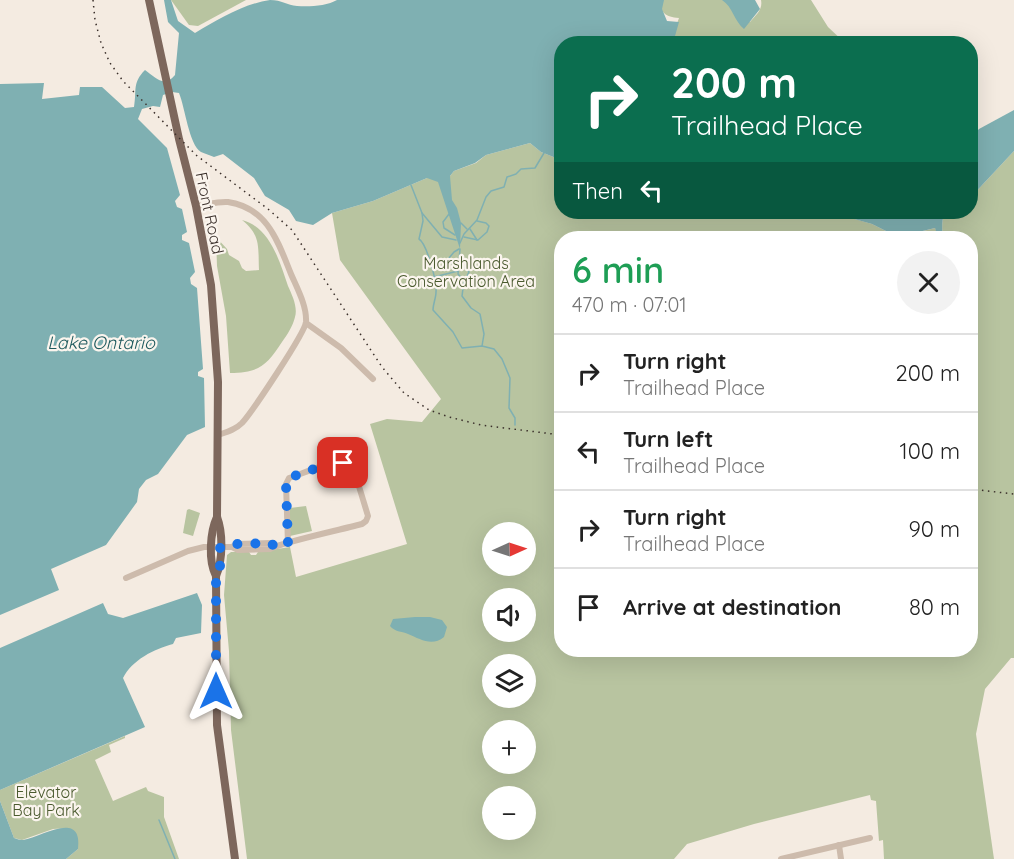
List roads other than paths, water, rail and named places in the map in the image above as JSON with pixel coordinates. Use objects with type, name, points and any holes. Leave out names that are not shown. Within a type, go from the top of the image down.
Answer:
[{"type":"main road","name":"Front Road","points":[[149,0],[206,252],[214,312],[217,349],[217,517],[220,526],[212,568],[216,576],[218,725],[235,859]]},
{"type":"street","points":[[196,206],[226,202],[241,206],[261,218],[273,230],[303,302],[306,323],[291,352],[243,422],[231,431],[218,435]]},
{"type":"street","points":[[306,323],[341,348],[373,379]]},
{"type":"street","points":[[126,578],[188,551],[231,547],[237,544],[271,543],[274,546],[288,544],[363,524],[368,516],[354,470],[349,463],[317,468],[289,478],[286,484],[288,544]]},
{"type":"street","points":[[781,859],[870,838]]},
{"type":"street","points":[[839,845],[841,859]]},
{"type":"water","name":"Lake Ontario","points":[[164,0],[171,0],[178,21],[195,33],[222,17],[270,0],[307,6],[323,5],[337,0],[664,0],[662,9],[667,21],[679,22],[675,36],[554,36],[554,157],[541,152],[530,143],[486,155],[475,163],[454,171],[450,176],[452,200],[461,223],[460,249],[438,182],[427,178],[373,201],[332,213],[313,225],[296,221],[289,210],[265,196],[254,178],[223,154],[214,157],[197,148],[190,134],[179,93],[172,92],[163,95],[160,107],[142,109],[138,119],[167,148],[180,195],[175,201],[177,207],[182,209],[187,232],[182,235],[182,240],[189,243],[195,272],[190,278],[191,284],[197,288],[203,369],[198,372],[198,376],[204,378],[205,427],[187,435],[158,474],[146,480],[139,489],[137,502],[106,545],[51,569],[59,590],[0,615],[0,84],[44,83],[42,99],[79,95],[80,87],[102,87],[125,108],[134,107],[137,83],[145,70],[156,79],[164,81],[175,75],[179,33],[168,22]]},
{"type":"water","points":[[722,0],[755,0],[760,9],[744,29],[729,6]]},
{"type":"water","points":[[1014,110],[1014,151],[978,190],[978,130]]},
{"type":"water","points":[[854,219],[943,219],[942,231],[936,231],[935,228],[923,231],[886,231]]},
{"type":"water","points":[[197,593],[202,605],[201,633],[176,638],[173,644],[144,656],[123,678],[145,727],[0,790],[0,648],[103,603],[108,614],[123,618]]},
{"type":"water","points":[[415,617],[442,620],[447,627],[444,637],[430,642],[390,626],[393,619]]},
{"type":"water","points":[[0,801],[14,838],[23,840],[59,828],[68,828],[74,830],[78,837],[78,849],[66,859],[0,859]]},
{"type":"waterway","points":[[460,243],[464,234],[477,220],[486,197],[491,191],[504,187],[507,177],[516,174],[521,169],[535,168],[544,153]]},
{"type":"waterway","points":[[411,185],[422,213],[442,237],[456,240]]},
{"type":"waterway","points":[[422,213],[423,221],[419,239],[428,255],[435,280],[436,294],[433,310],[453,332],[462,348],[482,346],[494,349],[502,359],[510,378],[509,408],[515,418],[515,425]]},
{"type":"waterway","points":[[449,214],[443,222],[444,228],[455,235]]},
{"type":"waterway","points":[[464,237],[478,240],[487,232],[489,226],[477,221]]},
{"type":"waterway","points":[[461,223],[467,229]]},
{"type":"waterway","points":[[470,229],[477,240]]},
{"type":"waterway","points":[[459,249],[449,258],[450,263],[463,266],[469,272],[465,280]]},
{"type":"waterway","points":[[460,249],[458,274],[464,281],[462,296],[471,308],[480,314],[484,334],[482,346]]},
{"type":"waterway","points":[[434,277],[458,271]]},
{"type":"waterway","points":[[159,820],[175,859]]},
{"type":"railway","points":[[93,0],[101,43],[110,63],[123,81],[196,155],[292,230],[382,367],[404,393],[429,410],[449,417],[481,425],[554,434]]},
{"type":"railway","points":[[978,490],[1014,494]]},
{"type":"park label","name":"Marshlands Conservation Area","points":[[466,272]]},
{"type":"park label","name":"Elevator Bay Park","points":[[46,801]]}]
